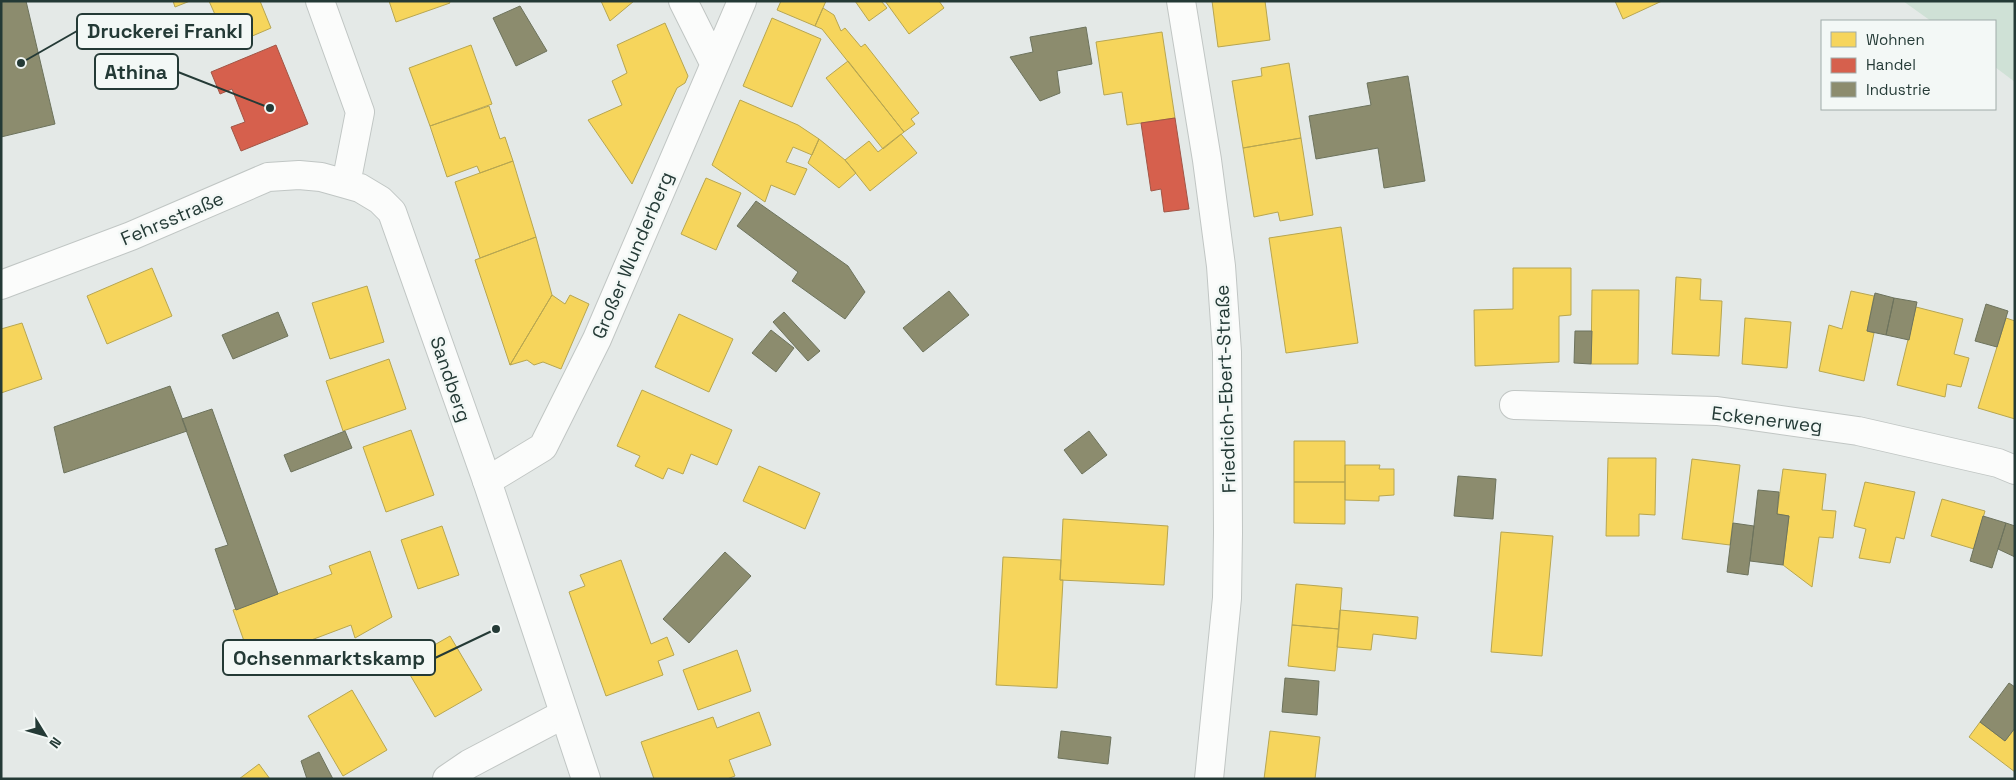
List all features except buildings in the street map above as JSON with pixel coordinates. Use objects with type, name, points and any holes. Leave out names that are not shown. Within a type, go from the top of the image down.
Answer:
[{"type":"street","points":[[320,1],[360,112],[346,184]]},
{"type":"street","points":[[683,1],[714,63]]},
{"type":"street","name":"Großer Wunderberg","points":[[487,481],[543,447],[597,339],[742,1]]},
{"type":"street","name":"Friedrich-Ebert-Straße","points":[[1180,1],[1211,189],[1221,266],[1227,352],[1227,598],[1209,779]]},
{"type":"street","name":"Fehrsstraße","points":[[1,285],[46,270],[131,236],[268,177],[299,174],[321,177],[346,184]]},
{"type":"street","name":"Sandberg","points":[[346,184],[360,188],[380,200],[392,212],[487,481],[586,779]]},
{"type":"street","name":"Eckenerweg","points":[[1514,405],[1717,412],[1858,431],[1998,463],[2015,470]]},
{"type":"street","points":[[447,779],[469,764],[564,714]]},
{"type":"green space","points":[[1903,1],[2015,1],[2015,82],[1996,68],[1996,20],[1930,20]]},
{"type":"place","name":"Druckerei Frankl","points":[[21,63]]},
{"type":"place","name":"Athina","points":[[270,108]]},
{"type":"place","name":"Ochsenmarktskamp","points":[[496,629]]}]
